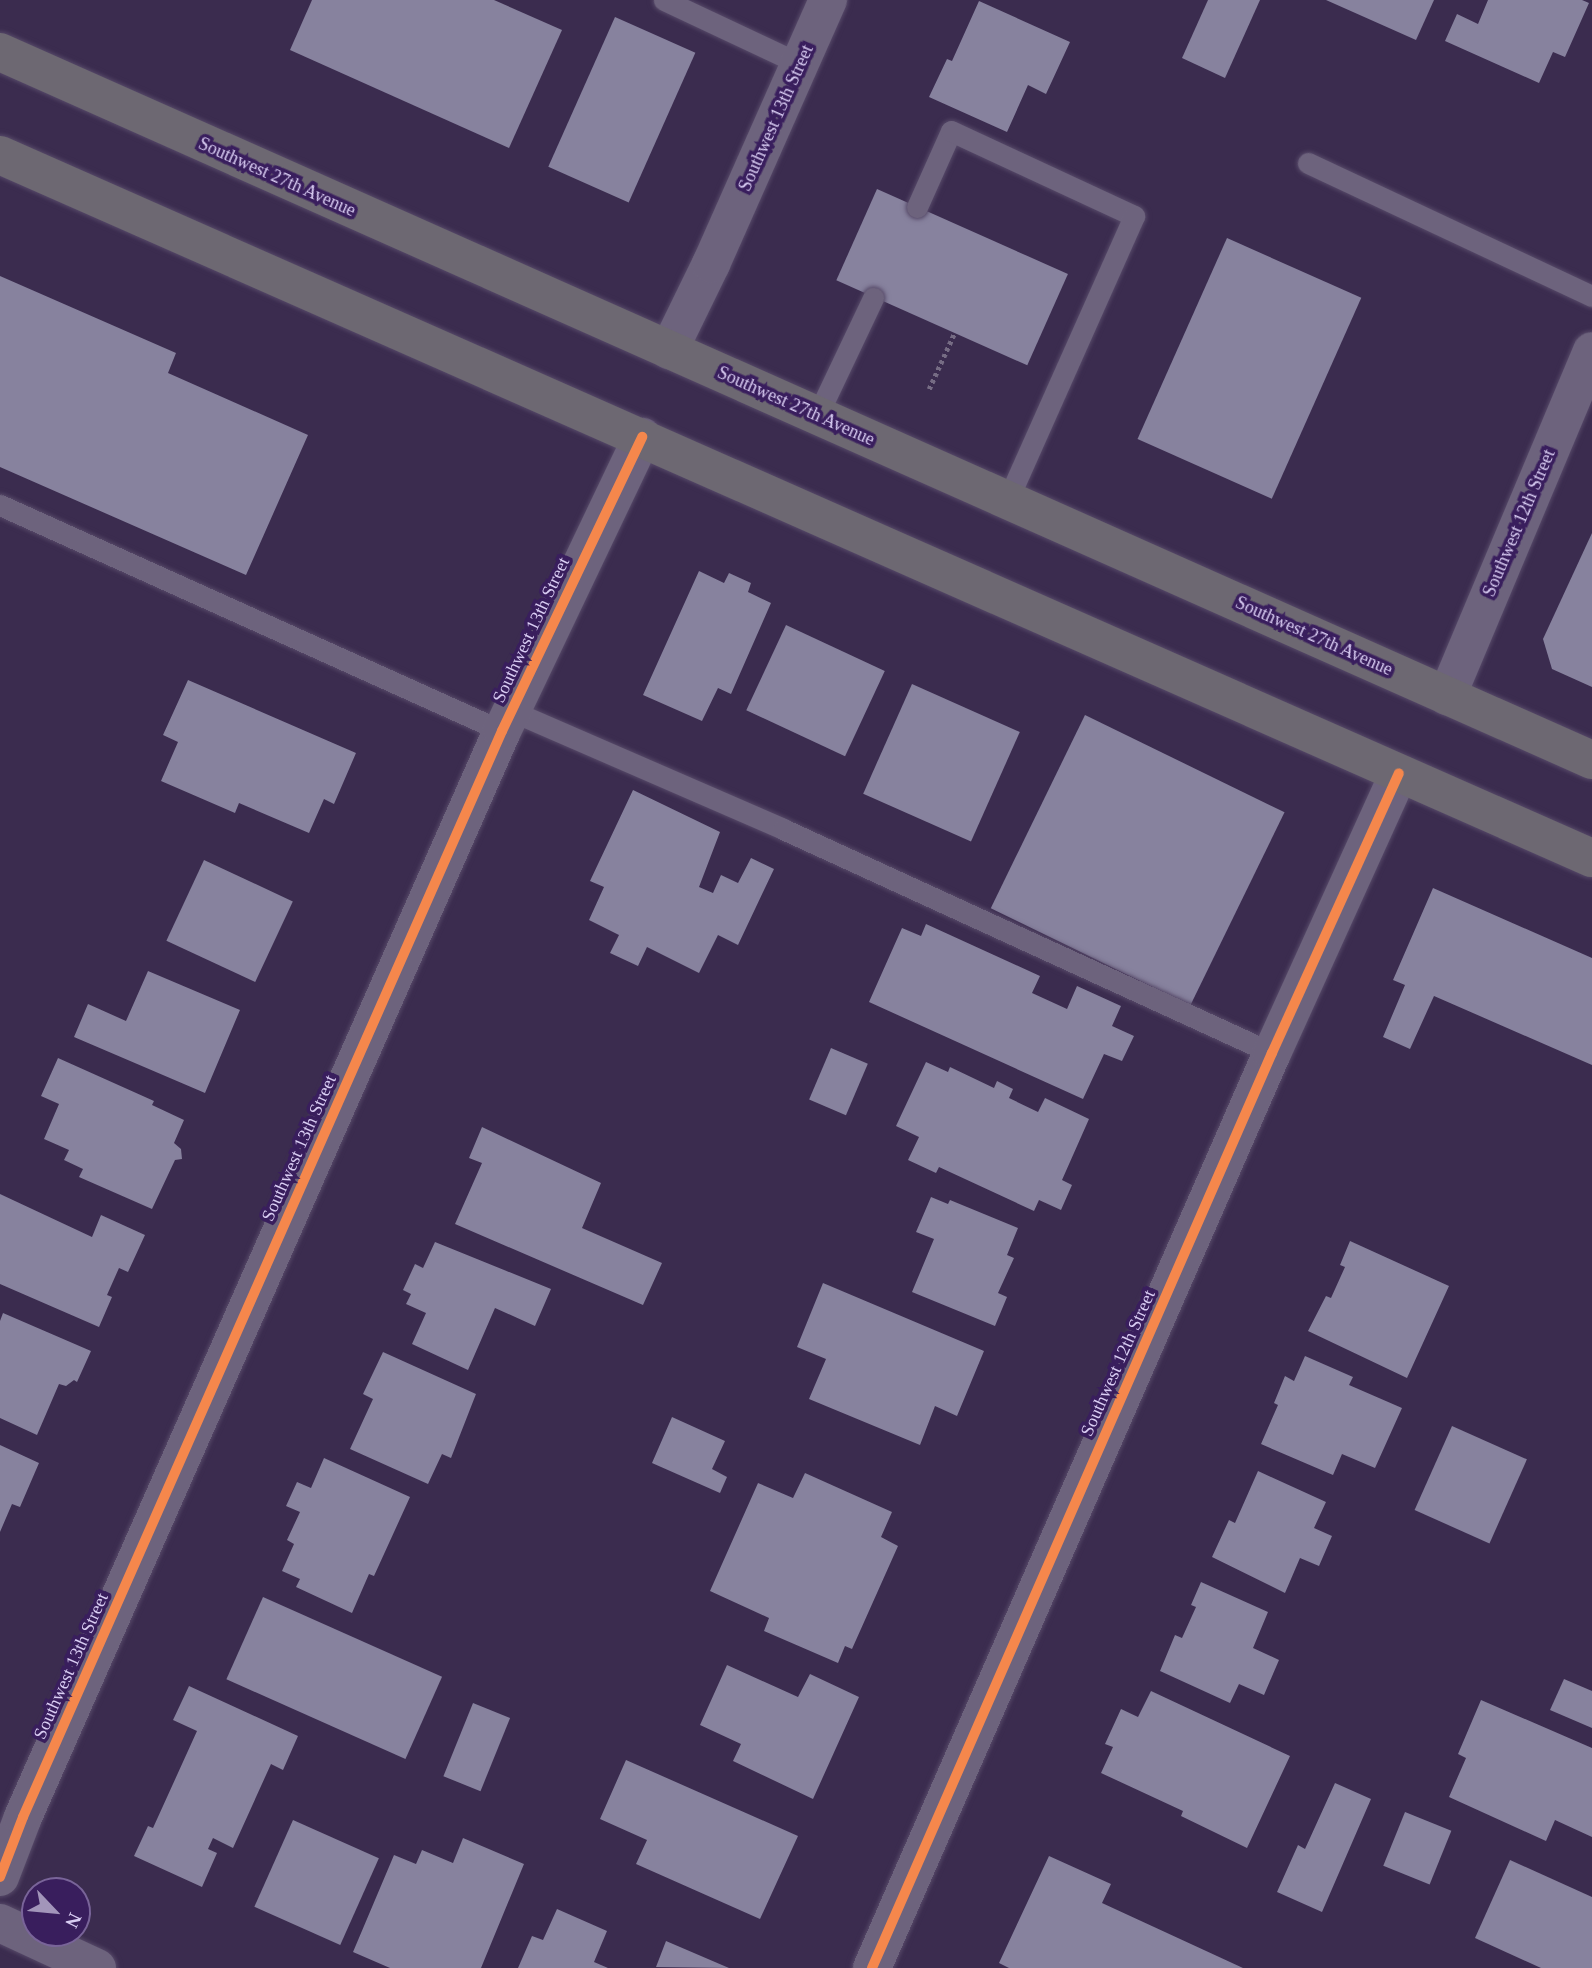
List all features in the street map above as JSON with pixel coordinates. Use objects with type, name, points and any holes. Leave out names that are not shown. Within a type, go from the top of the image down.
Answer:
[{"type":"highway","name":"Southwest 27th Avenue","points":[[2,54],[1592,760]]},
{"type":"highway","points":[[0,155],[1592,858]]},
{"type":"street","name":"Southwest 13th Street","points":[[669,350],[828,0]]},
{"type":"street","name":"Southwest 12th Street","points":[[1447,696],[1592,351]]},
{"type":"street","name":"Southwest 13th Street","points":[[0,1877],[23,1817],[507,721],[642,437]]},
{"type":"street","name":"Southwest 12th Street","points":[[872,1968],[1272,1054],[1399,773]]},
{"type":"street","points":[[0,1923],[97,1968]]},
{"type":"lane","points":[[664,0],[800,64]]},
{"type":"lane","points":[[916,207],[951,131],[1134,216],[1007,501]]},
{"type":"lane","points":[[1308,163],[1592,296]]},
{"type":"lane","points":[[817,416],[873,298]]},
{"type":"lane","points":[[0,505],[507,721],[783,829],[1272,1054]]},
{"type":"path","points":[[929,389],[954,334]]},
{"type":"building","points":[[312,0],[494,0],[562,30],[509,148],[290,50]]},
{"type":"building","points":[[1208,0],[1260,0],[1225,78],[1182,58]]},
{"type":"building","points":[[1326,0],[1434,0],[1416,40]]},
{"type":"building","points":[[1488,0],[1582,0],[1589,3],[1565,57],[1553,52],[1539,83],[1445,41],[1457,14],[1478,24]]},
{"type":"building","points":[[979,1],[1070,42],[1046,94],[1028,85],[1007,132],[929,97],[947,59],[952,61]]},
{"type":"building","points":[[615,17],[695,53],[629,203],[548,167]]},
{"type":"building","points":[[877,189],[1068,274],[1027,365],[836,280]]},
{"type":"building","points":[[1227,238],[1361,298],[1272,499],[1138,439]]},
{"type":"building","points":[[0,276],[176,353],[168,373],[308,435],[246,575],[0,467]]},
{"type":"building","points":[[1592,533],[1592,687],[1552,669],[1543,639]]},
{"type":"building","points":[[699,571],[724,583],[729,573],[751,583],[748,592],[771,603],[731,694],[718,688],[702,721],[643,695]]},
{"type":"building","points":[[786,625],[885,671],[845,756],[746,710]]},
{"type":"building","points":[[188,680],[356,753],[334,804],[324,799],[309,833],[239,803],[235,813],[161,781],[178,742],[163,735]]},
{"type":"building","points":[[912,684],[1020,732],[971,842],[863,794]]},
{"type":"building","points":[[1085,715],[1285,812],[1190,1006],[991,908]]},
{"type":"building","points":[[633,790],[720,832],[699,887],[713,893],[721,875],[738,883],[751,858],[774,869],[738,945],[718,935],[699,973],[647,947],[638,966],[610,953],[619,935],[589,920],[604,887],[590,881]]},
{"type":"building","points":[[204,860],[293,901],[255,982],[166,941]]},
{"type":"building","points":[[1433,888],[1592,958],[1592,1065],[1434,996],[1410,1049],[1383,1037],[1405,985],[1393,980]]},
{"type":"building","points":[[926,924],[1040,976],[1032,993],[1067,1009],[1077,986],[1121,1006],[1112,1026],[1134,1036],[1122,1061],[1104,1054],[1083,1099],[869,1002],[902,928],[921,936]]},
{"type":"building","points":[[148,971],[240,1010],[205,1093],[74,1037],[88,1004],[126,1021]]},
{"type":"building","points":[[831,1048],[868,1064],[846,1115],[809,1100]]},
{"type":"building","points":[[58,1058],[154,1101],[152,1105],[184,1120],[174,1143],[181,1149],[182,1159],[175,1160],[152,1209],[79,1177],[83,1169],[64,1160],[69,1150],[44,1139],[59,1104],[41,1096]]},
{"type":"building","points":[[926,1062],[948,1072],[950,1067],[994,1088],[997,1081],[1013,1089],[1009,1098],[1038,1112],[1045,1098],[1089,1119],[1062,1180],[1072,1185],[1061,1210],[1039,1200],[1034,1211],[939,1167],[936,1173],[908,1160],[919,1137],[896,1126]]},
{"type":"building","points":[[482,1127],[601,1183],[582,1228],[662,1263],[643,1305],[455,1224],[482,1163],[469,1158]]},
{"type":"building","points":[[0,1194],[92,1237],[101,1215],[145,1235],[128,1272],[119,1268],[107,1295],[112,1297],[99,1327],[0,1284]]},
{"type":"building","points":[[931,1197],[948,1204],[950,1200],[1018,1228],[1007,1255],[1014,1258],[998,1293],[1007,1297],[995,1326],[912,1292],[934,1239],[916,1232]]},
{"type":"building","points":[[1350,1241],[1449,1286],[1407,1378],[1308,1331],[1326,1296],[1331,1298],[1345,1267],[1340,1265]]},
{"type":"building","points":[[435,1242],[551,1289],[535,1326],[495,1308],[468,1370],[412,1344],[426,1313],[406,1304],[411,1294],[403,1290],[415,1264],[423,1268]]},
{"type":"building","points":[[823,1283],[984,1351],[957,1416],[935,1406],[920,1445],[809,1399],[826,1359],[797,1347]]},
{"type":"building","points":[[3,1313],[91,1351],[77,1382],[74,1380],[66,1386],[59,1384],[37,1435],[0,1418],[0,1321]]},
{"type":"building","points":[[383,1352],[476,1394],[451,1458],[442,1454],[428,1484],[350,1449],[373,1399],[363,1394]]},
{"type":"building","points":[[1305,1356],[1353,1377],[1349,1385],[1402,1408],[1375,1468],[1342,1454],[1333,1475],[1261,1444],[1278,1405],[1274,1403],[1285,1376],[1294,1381]]},
{"type":"building","points":[[672,1417],[725,1441],[712,1469],[727,1477],[720,1493],[652,1463]]},
{"type":"building","points":[[1452,1426],[1527,1459],[1489,1543],[1415,1510]]},
{"type":"building","points":[[0,1445],[39,1463],[20,1507],[12,1504],[0,1532]]},
{"type":"building","points":[[324,1458],[410,1497],[374,1576],[369,1574],[352,1613],[296,1587],[300,1579],[282,1571],[294,1544],[287,1540],[300,1512],[286,1506],[297,1482],[311,1488]]},
{"type":"building","points":[[1258,1471],[1326,1502],[1314,1528],[1332,1536],[1319,1566],[1300,1558],[1285,1593],[1212,1557],[1229,1520],[1235,1523]]},
{"type":"building","points":[[805,1473],[892,1512],[881,1537],[898,1546],[852,1649],[845,1646],[838,1663],[764,1631],[769,1618],[710,1591],[758,1483],[793,1498]]},
{"type":"building","points":[[1201,1582],[1268,1612],[1253,1648],[1279,1660],[1264,1695],[1239,1684],[1230,1703],[1160,1671],[1175,1635],[1182,1638],[1196,1607],[1191,1605]]},
{"type":"building","points":[[263,1597],[442,1677],[405,1759],[226,1679]]},
{"type":"building","points":[[727,1665],[798,1697],[810,1674],[859,1697],[813,1799],[733,1761],[741,1744],[700,1725]]},
{"type":"building","points":[[1564,1679],[1592,1691],[1592,1728],[1550,1710]]},
{"type":"building","points":[[189,1686],[298,1736],[283,1770],[271,1764],[233,1848],[213,1838],[208,1849],[217,1853],[202,1887],[134,1856],[148,1826],[153,1828],[197,1731],[173,1720]]},
{"type":"building","points":[[1151,1691],[1290,1756],[1247,1848],[1181,1816],[1183,1811],[1101,1773],[1113,1747],[1105,1744],[1121,1709],[1138,1717]]},
{"type":"building","points":[[1481,1700],[1592,1748],[1592,1837],[1555,1820],[1546,1841],[1449,1797],[1466,1758],[1458,1754]]},
{"type":"building","points":[[473,1703],[510,1718],[480,1791],[443,1776]]},
{"type":"building","points":[[626,1760],[798,1836],[760,1919],[636,1864],[647,1840],[600,1819]]},
{"type":"building","points":[[1335,1783],[1371,1799],[1322,1912],[1277,1892],[1298,1845],[1305,1849]]},
{"type":"building","points":[[1405,1812],[1451,1831],[1430,1885],[1383,1866]]},
{"type":"building","points":[[293,1820],[379,1858],[340,1945],[254,1907]]},
{"type":"building","points":[[463,1838],[524,1864],[481,1968],[390,1968],[353,1952],[394,1855],[416,1864],[422,1850],[453,1863]]},
{"type":"building","points":[[1049,1856],[1111,1884],[1102,1903],[1243,1968],[1009,1968],[999,1963]]},
{"type":"building","points":[[1510,1860],[1592,1897],[1592,1968],[1541,1968],[1475,1938]]},
{"type":"building","points":[[557,1909],[607,1931],[594,1962],[608,1968],[518,1968],[532,1936],[543,1940]]},
{"type":"building","points":[[666,1941],[729,1968],[656,1967]]},
{"type":"cycle path","points":[[0,1877],[23,1817],[502,731],[642,437]]},
{"type":"cycle path","points":[[872,1968],[1272,1053],[1399,773]]}]
